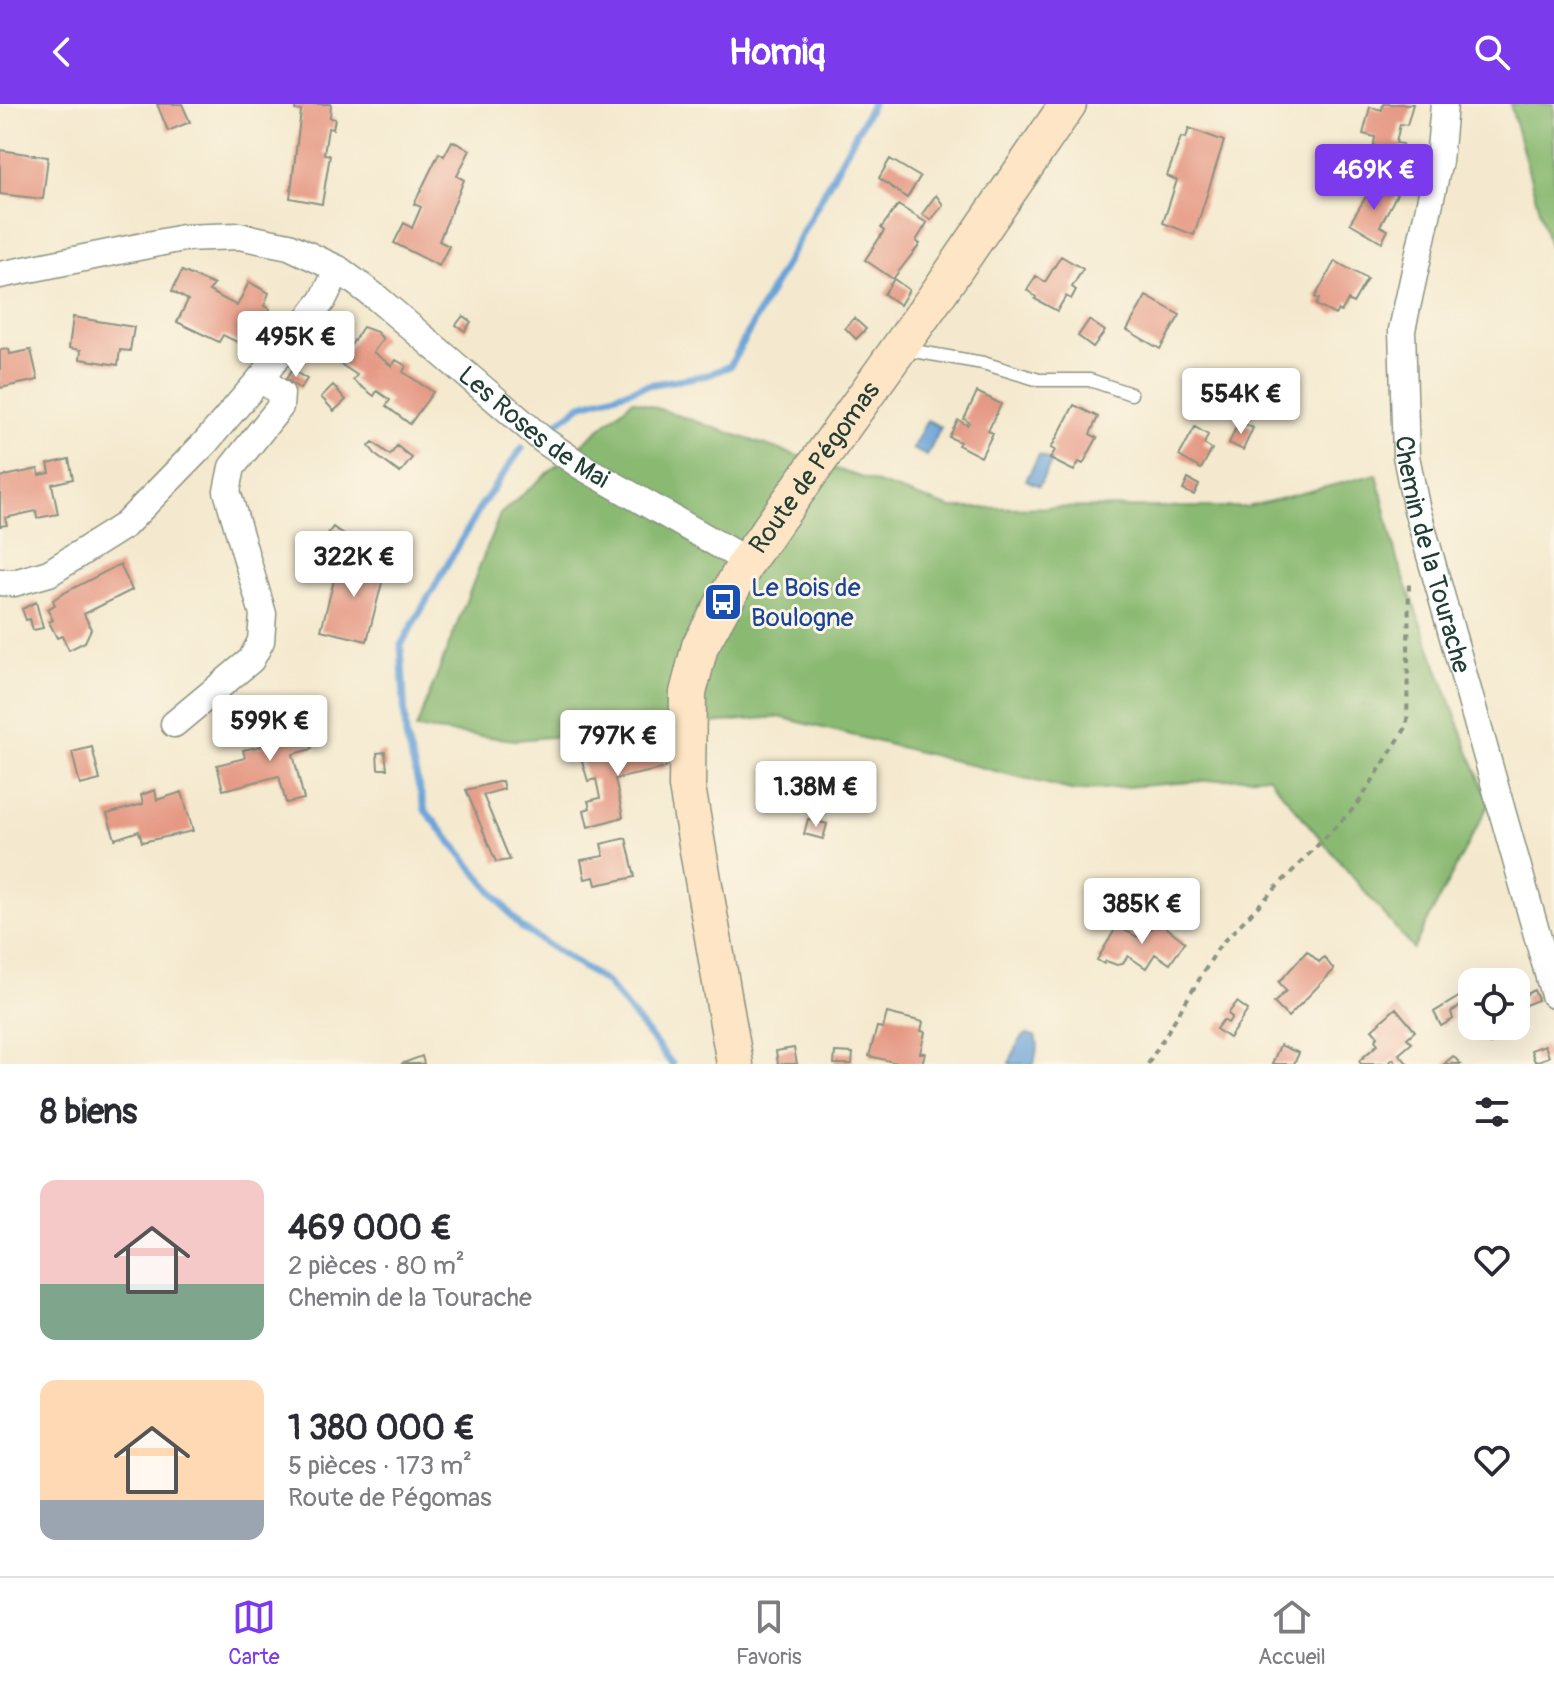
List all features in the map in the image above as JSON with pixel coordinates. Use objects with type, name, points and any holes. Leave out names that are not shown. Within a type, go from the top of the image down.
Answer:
[{"type":"main road","name":"Route de Pégomas","points":[[735,1064],[687,787],[688,693],[700,646],[747,561],[899,349],[1068,104]]},
{"type":"street","name":"Chemin de la Tourache","points":[[1444,104],[1439,161],[1402,330],[1406,456],[1416,506],[1552,983]]},
{"type":"street","name":"Les Roses de Mai","points":[[0,275],[183,238],[239,236],[289,246],[338,269],[377,298],[555,449],[747,561]]},
{"type":"street","points":[[0,582],[14,583],[49,573],[125,525],[205,443],[261,378],[323,300],[338,269]]},
{"type":"street","points":[[174,724],[251,660],[261,641],[263,614],[227,491],[232,467],[280,407],[281,394],[261,378]]},
{"type":"lane","points":[[899,349],[983,363],[1039,380],[1090,380],[1131,394]]},
{"type":"path","points":[[1148,1064],[1220,945],[1357,805],[1407,726],[1409,579]]},
{"type":"green space","points":[[1510,104],[1554,104],[1554,264]]},
{"type":"green space","points":[[633,400],[951,508],[1247,507],[1377,474],[1397,560],[1489,804],[1413,949],[1268,776],[1075,791],[779,717],[516,740],[416,729],[500,514]]},
{"type":"water","points":[[927,420],[941,427],[927,456],[912,449]]},
{"type":"water","points":[[1039,455],[1052,461],[1039,486],[1026,480]]},
{"type":"water","points":[[1027,1034],[1035,1036],[1038,1044],[1034,1064],[1009,1064],[1020,1039]]},
{"type":"building","points":[[157,104],[182,104],[190,122],[168,131]]},
{"type":"building","points":[[296,104],[331,104],[330,118],[335,119],[333,129],[328,128],[324,154],[330,155],[322,204],[290,198],[301,111],[295,110]]},
{"type":"building","points":[[1383,104],[1413,104],[1407,125],[1400,124],[1396,143],[1403,144],[1400,157],[1373,151],[1375,137],[1363,134],[1370,107],[1382,110]]},
{"type":"building","points":[[1189,128],[1224,141],[1194,235],[1163,223],[1177,180],[1167,176],[1181,137],[1186,138]]},
{"type":"building","points":[[452,141],[470,150],[457,176],[464,180],[439,241],[449,246],[439,266],[394,243],[404,223],[412,228],[421,207],[414,204],[439,153],[444,156]]},
{"type":"building","points":[[0,150],[48,157],[43,199],[0,194]]},
{"type":"building","points":[[890,159],[920,177],[907,198],[879,178]]},
{"type":"building","points":[[1375,182],[1397,194],[1380,226],[1388,230],[1382,242],[1350,223]]},
{"type":"building","points":[[936,195],[943,205],[931,220],[922,214]]},
{"type":"building","points":[[898,205],[927,223],[916,241],[920,244],[893,279],[865,260],[884,231],[881,228]]},
{"type":"building","points":[[1061,256],[1083,269],[1072,287],[1076,290],[1071,299],[1066,296],[1057,311],[1035,299],[1027,290],[1036,276],[1045,282]]},
{"type":"building","points":[[1335,261],[1367,279],[1353,303],[1348,300],[1341,312],[1338,310],[1335,315],[1316,305],[1319,299],[1315,297]]},
{"type":"building","points":[[182,271],[214,285],[209,291],[237,306],[249,282],[269,293],[264,306],[270,309],[249,348],[223,335],[219,342],[177,322],[188,300],[172,291]]},
{"type":"building","points":[[894,279],[909,290],[900,305],[884,294]]},
{"type":"building","points":[[1146,296],[1180,315],[1160,349],[1127,330]]},
{"type":"building","points":[[463,316],[471,322],[465,331],[456,325]]},
{"type":"building","points":[[73,317],[134,327],[130,351],[120,350],[118,365],[80,359],[81,350],[69,348]]},
{"type":"building","points":[[854,318],[866,329],[856,339],[845,328]]},
{"type":"building","points":[[1089,320],[1105,331],[1093,347],[1078,336]]},
{"type":"building","points":[[363,327],[377,332],[383,339],[373,352],[392,366],[396,360],[406,366],[403,372],[433,392],[410,424],[386,406],[390,400],[377,391],[374,396],[353,380],[357,375],[339,363]]},
{"type":"building","points":[[9,349],[10,354],[31,350],[38,380],[0,388],[0,350]]},
{"type":"building","points":[[292,370],[307,379],[300,389],[286,379]]},
{"type":"building","points":[[333,385],[346,400],[334,411],[321,397]]},
{"type":"building","points":[[977,392],[1001,404],[988,431],[993,433],[981,457],[949,437],[958,420],[967,425],[969,422],[964,419]]},
{"type":"building","points":[[1074,405],[1098,417],[1090,434],[1097,438],[1083,464],[1079,462],[1074,471],[1050,459],[1055,450],[1051,448]]},
{"type":"building","points":[[1239,421],[1253,428],[1243,450],[1229,443]]},
{"type":"building","points":[[1195,427],[1208,435],[1204,444],[1212,449],[1201,469],[1179,456]]},
{"type":"building","points":[[373,442],[390,455],[397,446],[412,458],[400,473],[377,456],[369,446]]},
{"type":"building","points":[[69,459],[73,479],[52,484],[58,514],[37,518],[36,511],[5,518],[7,525],[0,526],[0,477],[38,469],[39,475],[50,473],[48,464]]},
{"type":"building","points":[[1188,479],[1199,485],[1194,495],[1183,490]]},
{"type":"building","points":[[333,527],[351,540],[339,556],[320,545]]},
{"type":"building","points":[[340,557],[386,567],[367,641],[321,630]]},
{"type":"building","points":[[120,564],[132,590],[84,614],[91,629],[85,642],[69,650],[62,636],[57,638],[47,609],[55,605],[53,600],[60,595]]},
{"type":"building","points":[[36,602],[43,628],[33,630],[30,619],[26,620],[22,609]]},
{"type":"building","points":[[307,726],[312,749],[293,754],[304,799],[286,803],[279,776],[223,790],[217,765],[245,758],[243,750],[262,746],[260,737]]},
{"type":"building","points":[[662,742],[666,768],[615,779],[623,817],[588,827],[584,810],[590,808],[588,801],[600,798],[596,779],[588,781],[582,761]]},
{"type":"building","points":[[92,747],[100,780],[80,785],[72,752]]},
{"type":"building","points":[[385,752],[387,769],[378,769],[377,753]]},
{"type":"building","points":[[502,781],[504,789],[483,795],[510,860],[496,862],[466,790]]},
{"type":"building","points":[[155,790],[157,800],[182,792],[193,831],[142,842],[139,831],[115,839],[107,814],[143,804],[141,795]]},
{"type":"building","points":[[808,819],[827,824],[823,839],[804,834]]},
{"type":"building","points":[[626,838],[635,877],[596,885],[594,877],[585,879],[581,860],[604,856],[601,844]]},
{"type":"building","points":[[1157,920],[1185,942],[1170,964],[1155,954],[1146,968],[1128,956],[1117,965],[1097,960],[1117,926],[1137,937],[1144,926],[1150,930]]},
{"type":"building","points":[[1307,951],[1319,962],[1324,957],[1334,970],[1288,1017],[1274,1003],[1286,991],[1279,982]]},
{"type":"building","points":[[1534,990],[1538,1000],[1530,1003],[1530,992]]},
{"type":"building","points":[[1458,997],[1458,1008],[1451,1012],[1453,1019],[1441,1026],[1434,1012]]},
{"type":"building","points":[[1237,1002],[1248,1010],[1229,1038],[1216,1029],[1223,1020],[1228,1023],[1232,1017],[1228,1014]]},
{"type":"building","points":[[1396,1008],[1415,1031],[1407,1038],[1412,1043],[1399,1054],[1408,1064],[1397,1064],[1393,1059],[1388,1064],[1361,1064],[1359,1061],[1378,1044],[1375,1040],[1378,1036],[1372,1029]]},
{"type":"building","points":[[887,1013],[923,1022],[921,1031],[925,1032],[920,1053],[925,1053],[922,1064],[902,1064],[869,1056],[877,1027],[883,1028]]},
{"type":"building","points":[[1280,1045],[1299,1053],[1294,1064],[1272,1064]]},
{"type":"building","points":[[1545,1045],[1549,1057],[1535,1062],[1531,1050]]},
{"type":"building","points":[[794,1048],[797,1064],[778,1064],[776,1051]]},
{"type":"building","points":[[835,1052],[853,1053],[852,1064],[834,1064]]},
{"type":"building","points":[[422,1056],[424,1064],[401,1064]]},
{"type":"building","points":[[1453,1056],[1461,1064],[1444,1064]]},
{"type":"waterway","points":[[556,424],[581,405],[648,385],[708,375],[730,366],[872,104]]},
{"type":"waterway","points":[[522,448],[481,506],[401,645],[406,737],[425,810],[522,928],[607,983],[672,1064]]},
{"type":"place","name":"Le Bois de Boulogne","points":[[723,602]]}]
